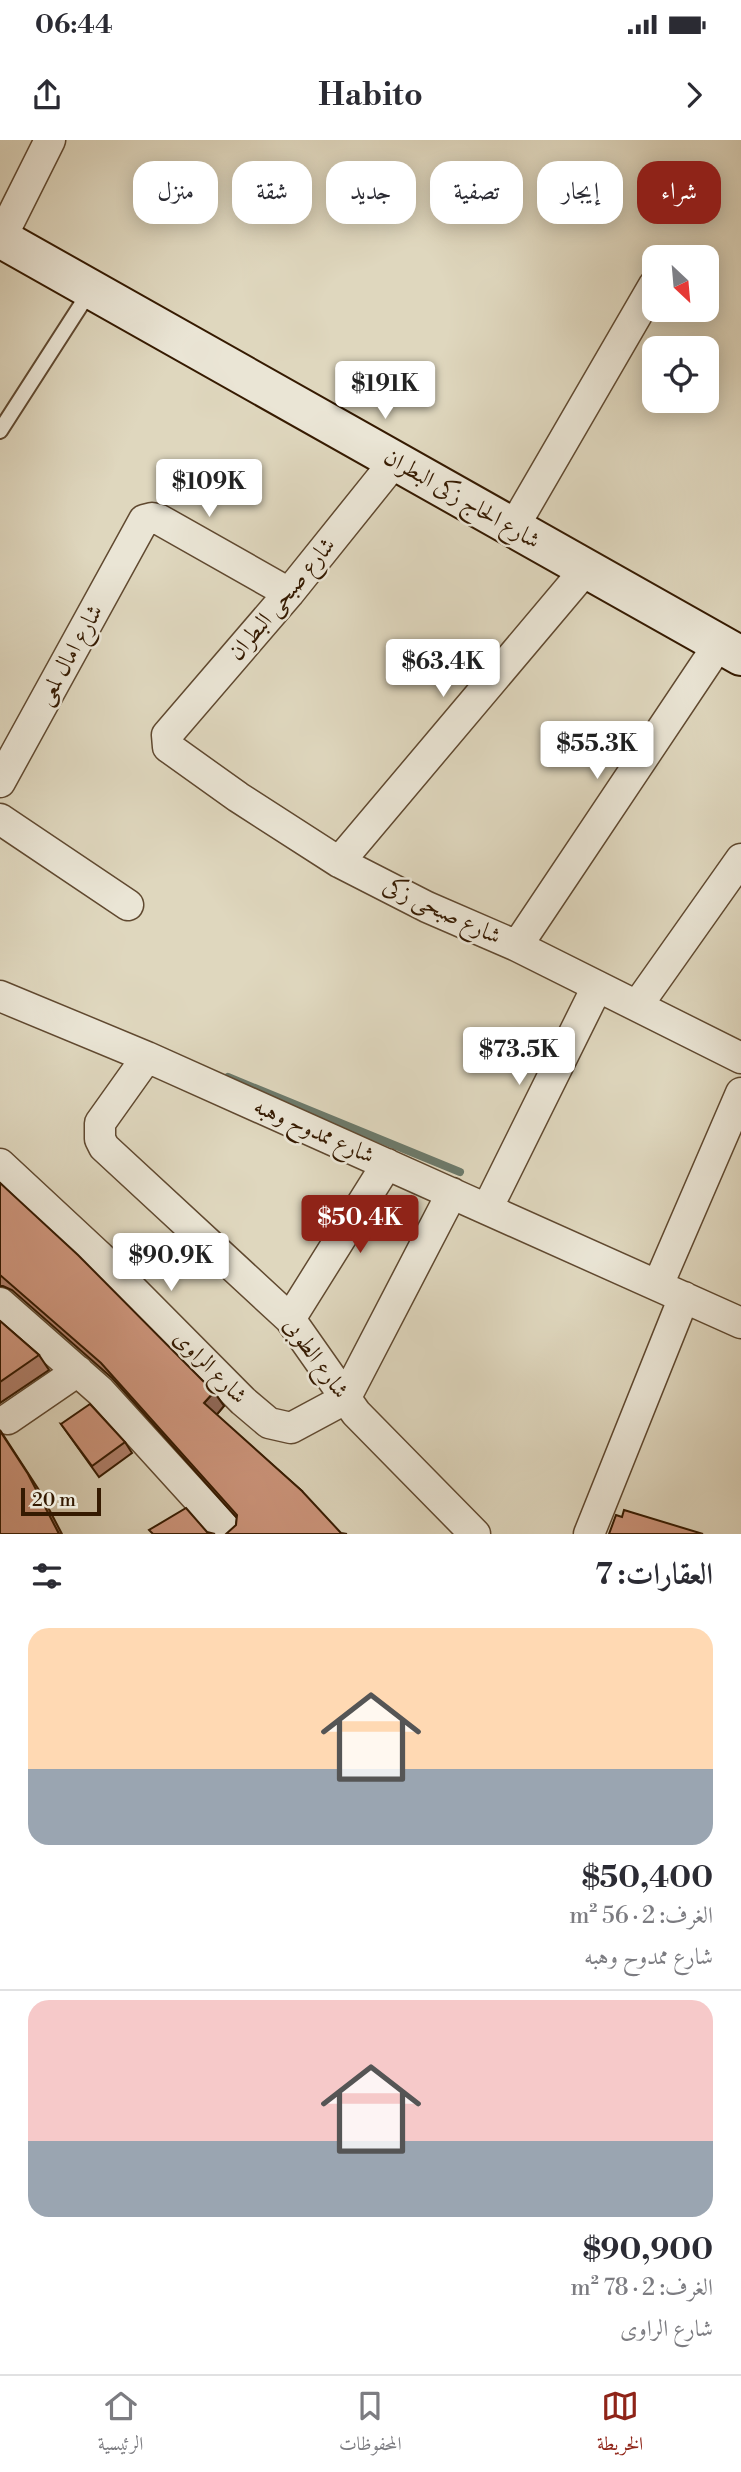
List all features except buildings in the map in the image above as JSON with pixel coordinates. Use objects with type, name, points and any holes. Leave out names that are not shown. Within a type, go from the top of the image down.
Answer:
[{"type":"street","points":[[0,238],[50,140]]},
{"type":"street","name":"شارع الحاج زكى البطران","points":[[0,238],[730,650]]},
{"type":"street","points":[[513,528],[642,306]]},
{"type":"street","name":"شارع صبحى البطران","points":[[167,735],[289,593],[395,461]]},
{"type":"street","name":"شارع امال لمعى","points":[[0,782],[144,520],[152,517],[160,520],[289,593]]},
{"type":"street","points":[[340,862],[586,569]]},
{"type":"street","points":[[517,946],[730,650]]},
{"type":"street","name":"شارع صبحى زكى","points":[[167,735],[166,741],[173,751],[278,824],[340,862],[427,907],[517,946],[741,1058]]},
{"type":"street","points":[[0,819],[128,905]]},
{"type":"street","points":[[637,1006],[741,859]]},
{"type":"street","points":[[487,1209],[597,987]]},
{"type":"street","name":"شارع ممدوح وهبه","points":[[1,998],[147,1057],[741,1322]]},
{"type":"street","name":"شارع الطوبى","points":[[147,1057],[100,1123],[100,1139],[111,1154],[290,1319],[345,1399],[475,1534]]},
{"type":"street","points":[[589,1534],[741,1093]]},
{"type":"street","name":"شارع الراوى","points":[[0,1164],[269,1423],[291,1428],[345,1399]]},
{"type":"street","points":[[290,1319],[387,1164]]},
{"type":"street","points":[[345,1399],[452,1193]]},
{"type":"street","points":[[0,1303],[78,1371],[194,1492],[230,1534]]},
{"type":"street","points":[[8,1419],[78,1371]]},
{"type":"lane","points":[[0,432],[91,289]]},
{"type":"waterway","points":[[228,1077],[460,1172]]}]
